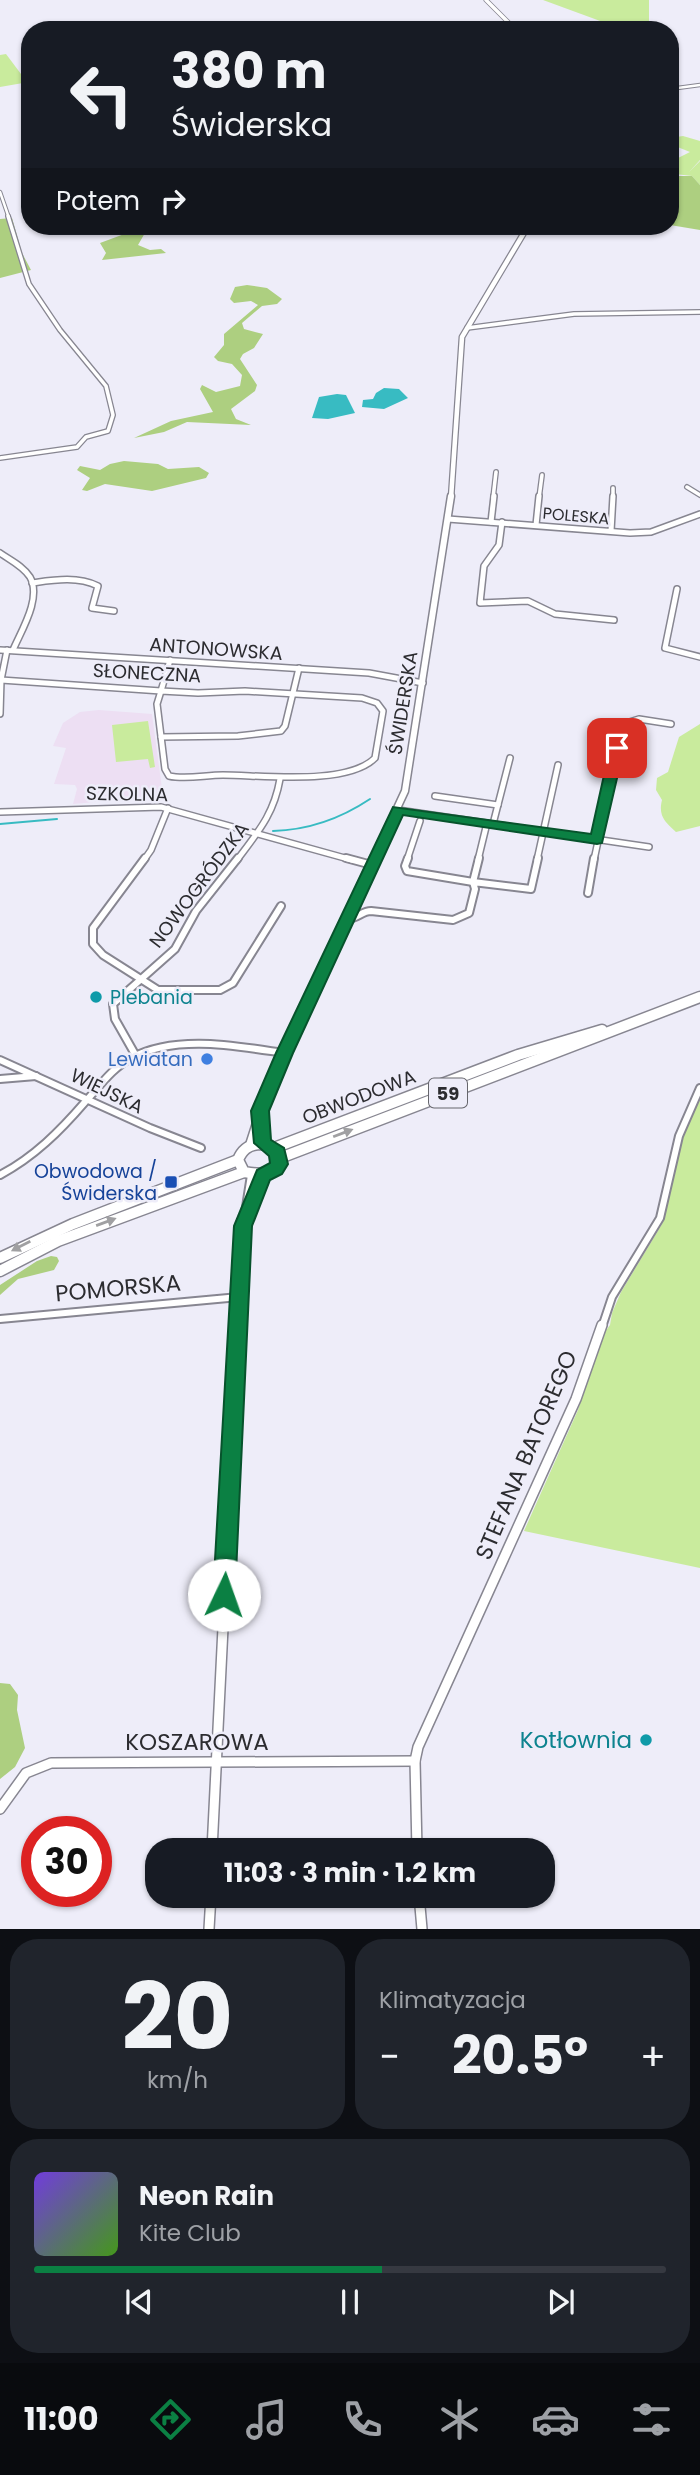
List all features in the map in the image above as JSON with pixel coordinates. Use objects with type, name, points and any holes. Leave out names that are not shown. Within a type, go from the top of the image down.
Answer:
[{"type":"main road","name":"OBWODOWA","points":[[263,1175],[275,1169],[277,1153],[518,1055],[616,1027],[700,998]]},
{"type":"main road","points":[[238,1160],[241,1151],[250,1145],[263,1143],[277,1153]]},
{"type":"main road","points":[[238,1160],[248,1173]]},
{"type":"main road","points":[[0,1258],[73,1224],[238,1160]]},
{"type":"main road","points":[[0,1271],[58,1241],[248,1173],[263,1175]]},
{"type":"street","points":[[486,0],[506,21]]},
{"type":"street","points":[[679,88],[700,85]]},
{"type":"street","points":[[0,192],[11,220],[24,273],[36,297],[98,377],[110,397],[112,423],[108,431],[86,437],[77,447],[0,458]]},
{"type":"street","name":"ŚWIDERSKA","points":[[250,1145],[260,1111],[284,1053],[398,810],[408,776],[448,519],[459,349],[467,328],[522,235]]},
{"type":"street","points":[[467,328],[568,315],[700,312]]},
{"type":"street","points":[[491,522],[496,472]]},
{"type":"street","points":[[536,525],[542,475]]},
{"type":"street","points":[[687,487],[700,495]]},
{"type":"street","points":[[611,531],[613,488]]},
{"type":"street","name":"POLESKA","points":[[448,519],[651,532],[700,514]]},
{"type":"street","points":[[502,522],[499,545],[484,566],[480,603],[528,601],[555,614],[614,620]]},
{"type":"street","points":[[0,553],[26,574],[32,583],[30,605],[10,650],[1,680],[0,714]]},
{"type":"street","points":[[32,583],[81,580],[98,586],[92,608],[114,611]]},
{"type":"street","points":[[677,589],[665,648],[700,657]]},
{"type":"street","name":"ANTONOWSKA","points":[[0,650],[382,674],[423,683]]},
{"type":"street","points":[[170,660],[160,690],[157,710],[166,772],[173,778],[224,775],[280,779]]},
{"type":"street","points":[[161,737],[238,736],[281,731],[285,726],[299,668]]},
{"type":"street","name":"SŁONECZNA","points":[[1,680],[362,698],[377,703],[383,714],[376,755],[371,764],[357,770],[280,779]]},
{"type":"street","points":[[588,893],[597,839],[623,724],[639,719],[671,724]]},
{"type":"street","points":[[347,919],[356,919],[366,911],[453,920],[469,913],[475,889],[473,882],[510,758]]},
{"type":"street","points":[[420,821],[405,866],[407,871],[531,888],[558,765]]},
{"type":"street","name":"NOWOGRÓDZKA","points":[[136,1056],[115,1019],[112,1008],[117,998],[175,948],[196,911],[258,834],[276,802],[280,779]]},
{"type":"street","points":[[435,796],[498,805]]},
{"type":"street","points":[[168,808],[151,850],[97,921],[92,934],[97,950],[164,992],[225,988],[233,983],[281,906]]},
{"type":"street","name":"SZKOLNA","points":[[0,813],[168,808],[372,866]]},
{"type":"street","points":[[398,810],[649,847]]},
{"type":"street","points":[[0,1175],[44,1146],[122,1064],[136,1056],[158,1050],[199,1045],[284,1053]]},
{"type":"street","name":"WIEJSKA","points":[[0,1059],[89,1098],[150,1130],[201,1149]]},
{"type":"street","points":[[0,1079],[38,1076]]},
{"type":"street","name":"STEFANA BATOREGO","points":[[417,1838],[415,1761],[424,1730],[576,1399],[611,1297],[660,1218],[679,1136],[700,1088]]},
{"type":"street","name":"ŚWIDERSKA","points":[[260,1111],[263,1143]]},
{"type":"street","points":[[213,1838],[239,1297],[248,1173]]},
{"type":"street","points":[[244,1219],[263,1175]]},
{"type":"street","name":"POMORSKA","points":[[0,1319],[239,1297]]},
{"type":"street","name":"KOSZAROWA","points":[[0,1809],[19,1778],[40,1764],[106,1761],[415,1761]]},
{"type":"street","points":[[209,1929],[210,1908]]},
{"type":"street","points":[[420,1908],[422,1929]]},
{"type":"shaded area","points":[[99,710],[152,714],[163,796],[73,804],[77,789],[75,785],[54,784],[66,748],[53,746],[63,723],[80,712]]},
{"type":"green space","points":[[543,0],[649,0],[649,21],[600,21]]},
{"type":"green space","points":[[6,54],[21,74],[21,83],[0,87],[0,55]]},
{"type":"green space","points":[[679,137],[700,141],[700,160],[689,172],[700,161],[700,185],[692,176],[679,174],[679,158],[690,152],[679,148]]},
{"type":"green space","points":[[679,176],[692,176],[700,185],[700,230],[679,226]]},
{"type":"green space","points":[[12,218],[22,253],[31,270],[0,278],[0,219]]},
{"type":"green space","points":[[122,235],[144,235],[138,245],[150,250],[161,249],[166,253],[102,260],[106,253],[100,243]]},
{"type":"green space","points":[[247,285],[267,288],[282,299],[277,304],[262,306],[242,323],[244,329],[263,334],[254,348],[240,359],[257,385],[255,391],[231,409],[236,419],[251,425],[187,422],[164,432],[134,438],[171,421],[213,412],[200,389],[202,385],[216,392],[240,386],[242,375],[232,364],[218,361],[214,357],[224,345],[224,334],[258,305],[251,301],[234,303],[230,299],[235,287]]},
{"type":"green space","points":[[124,461],[158,464],[168,469],[199,467],[209,473],[206,478],[152,491],[105,484],[87,491],[82,490],[90,478],[77,470],[80,466],[100,470],[110,464]]},
{"type":"green space","points":[[148,721],[155,767],[150,768],[148,759],[116,762],[112,725]]},
{"type":"green space","points":[[700,724],[700,826],[676,832],[662,815],[662,800],[656,790],[657,778],[668,772],[679,737]]},
{"type":"green space","points":[[700,1095],[700,1568],[524,1531],[578,1410],[599,1340],[610,1325],[621,1292],[662,1224],[681,1142]]},
{"type":"green space","points":[[51,1256],[57,1257],[59,1261],[54,1270],[18,1279],[0,1295],[0,1285],[37,1261]]},
{"type":"green space","points":[[0,1683],[10,1684],[18,1695],[17,1710],[25,1748],[15,1767],[0,1779]]},
{"type":"water","points":[[384,388],[399,389],[408,398],[384,409],[362,407],[363,400],[373,399],[376,393]]},
{"type":"water","points":[[346,395],[355,413],[328,419],[312,418],[319,397]]},
{"type":"waterway","points":[[273,831],[324,822],[370,799]]},
{"type":"waterway","points":[[0,824],[57,819]]},
{"type":"place","name":"Plebania","points":[[96,997]]},
{"type":"place","name":"Lewiatan","points":[[207,1059]]},
{"type":"place","name":"Obwodowa / Świderska","points":[[171,1182]]},
{"type":"place","name":"Kotłownia","points":[[646,1740]]},
{"type":"route","points":[[224,1595],[243,1226],[263,1175],[270,1173],[279,1164],[278,1153],[263,1143],[260,1111],[284,1053],[398,810],[597,839],[617,748]]}]
